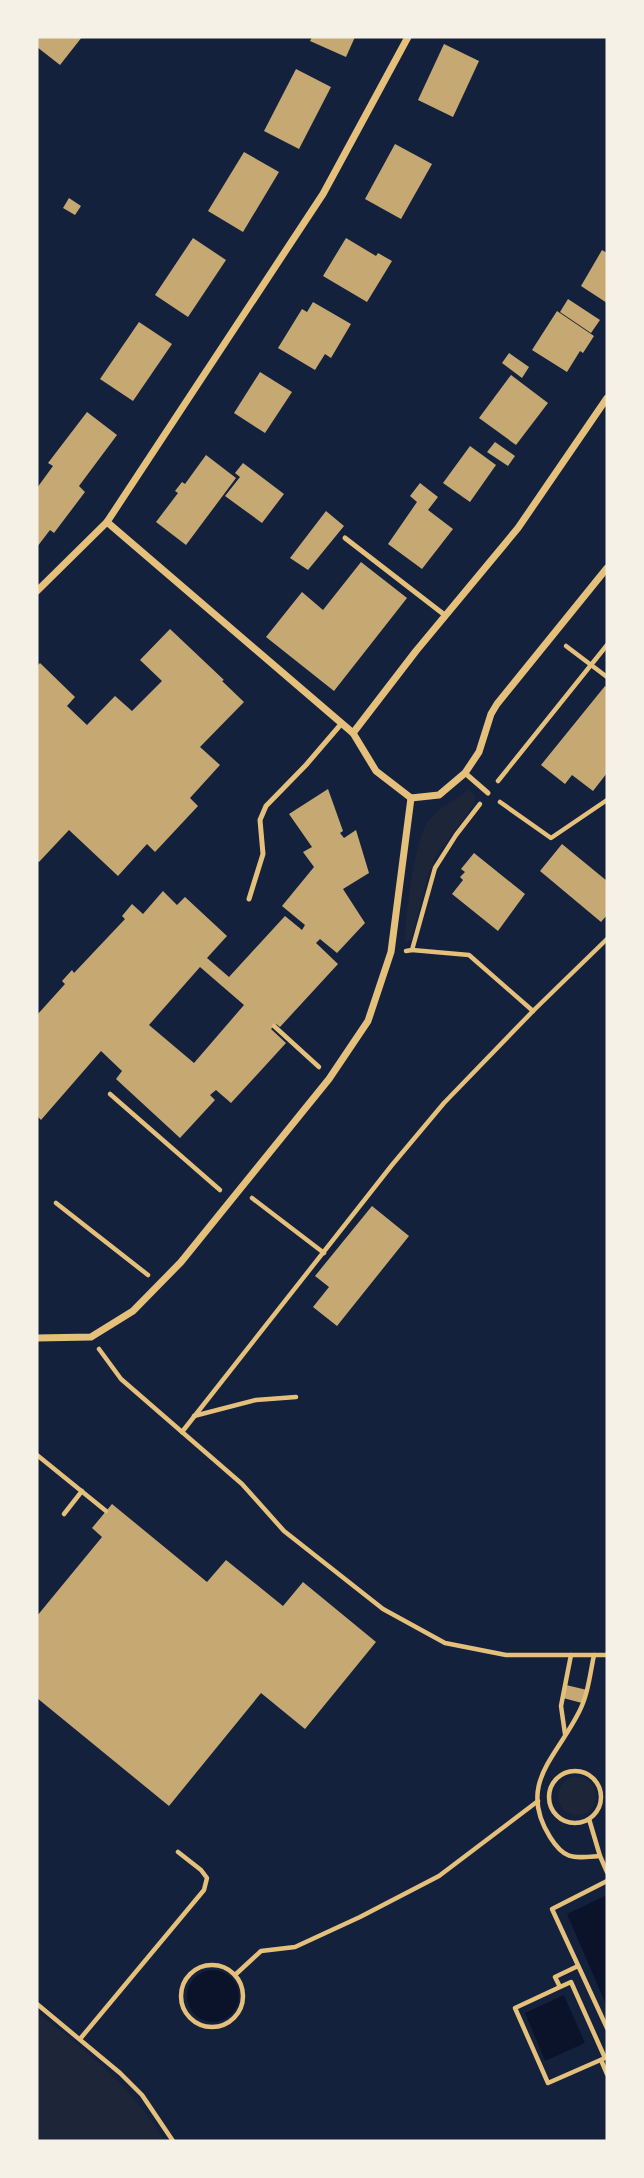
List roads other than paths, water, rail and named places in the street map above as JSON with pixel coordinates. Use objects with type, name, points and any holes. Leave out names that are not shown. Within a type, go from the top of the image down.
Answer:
[{"type":"street","points":[[37,591],[107,522],[323,194],[408,37]]},
{"type":"street","points":[[353,733],[518,528],[607,398]]},
{"type":"street","points":[[107,522],[353,733],[376,771],[411,799],[439,794],[465,773],[479,752],[491,714],[607,568]]},
{"type":"street","points":[[37,1338],[91,1337],[133,1311],[181,1262],[330,1077],[368,1021],[391,953],[411,799]]},
{"type":"lane","points":[[345,538],[446,616]]},
{"type":"lane","points":[[249,900],[263,854],[260,820],[267,806],[342,723]]},
{"type":"lane","points":[[465,773],[488,793]]}]
